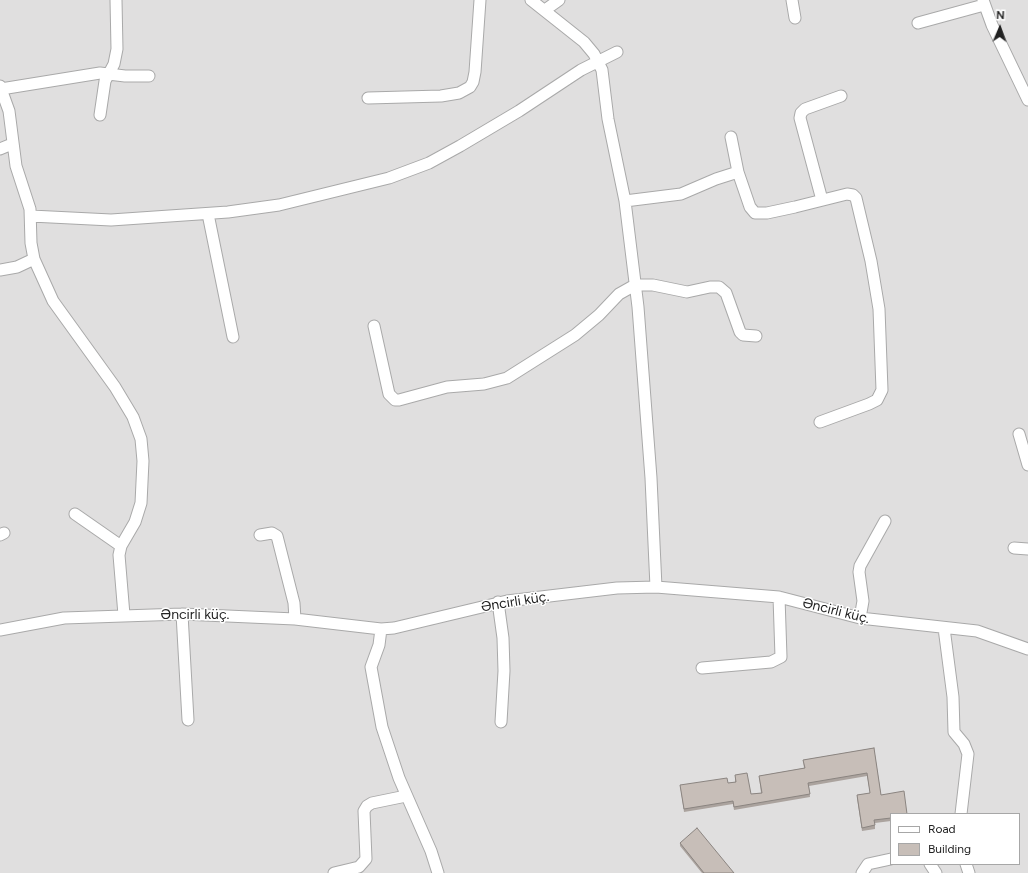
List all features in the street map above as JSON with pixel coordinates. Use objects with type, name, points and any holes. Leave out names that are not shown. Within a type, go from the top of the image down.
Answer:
[{"type":"street","points":[[100,115],[105,81],[110,73],[117,50],[116,0]]},
{"type":"street","points":[[368,98],[441,96],[459,92],[470,87],[473,82],[475,72],[480,0]]},
{"type":"street","points":[[531,0],[584,42],[598,61],[603,76],[608,119],[624,201],[636,285],[650,456],[656,586]]},
{"type":"street","points":[[545,10],[558,0]]},
{"type":"street","points":[[792,0],[795,18]]},
{"type":"street","points":[[918,23],[983,2],[992,25],[1028,100]]},
{"type":"street","points":[[31,216],[111,220],[208,214],[250,210],[278,205],[362,186],[412,170],[460,146],[519,111],[581,70],[617,52]]},
{"type":"street","points":[[124,615],[120,555],[121,546],[135,522],[141,503],[143,461],[139,432],[115,387],[53,301],[34,259],[31,243],[31,216],[16,166],[12,144],[10,116],[1,88],[100,72],[125,76],[149,76]]},
{"type":"street","points":[[822,200],[800,118],[801,113],[805,108],[841,96]]},
{"type":"street","points":[[731,137],[738,172],[750,207],[755,212],[767,213],[847,194],[853,195],[856,198],[871,261],[879,310],[882,390],[877,400],[870,404],[820,422]]},
{"type":"street","points":[[0,149],[12,144]]},
{"type":"street","points":[[624,201],[681,194],[716,179],[738,172]]},
{"type":"street","points":[[208,214],[233,337]]},
{"type":"street","points":[[0,270],[17,267],[34,259]]},
{"type":"street","points":[[374,326],[389,394],[395,400],[405,399],[447,387],[484,384],[507,378],[575,335],[599,315],[619,294],[636,285],[652,285],[687,292],[710,287],[719,287],[726,293],[740,332],[743,335],[756,336]]},
{"type":"street","points":[[1019,434],[1028,465]]},
{"type":"street","points":[[75,514],[121,546]]},
{"type":"street","points":[[860,618],[863,601],[859,572],[860,566],[885,521]]},
{"type":"street","points":[[260,535],[272,533],[277,536],[294,603],[295,619]]},
{"type":"street","points":[[1014,548],[1028,549]]},
{"type":"street","name":"Əncirli küç.","points":[[0,630],[48,619],[182,614],[295,619],[380,629],[405,627],[498,602],[617,588],[656,586],[779,597],[860,618],[983,632],[1028,649]]},
{"type":"street","points":[[702,668],[771,662],[781,657],[779,597]]},
{"type":"street","points":[[498,602],[503,638],[504,671],[501,722]]},
{"type":"street","points":[[182,614],[188,720]]},
{"type":"street","points":[[944,628],[953,697],[954,732],[964,744],[968,754],[962,813]]},
{"type":"street","points":[[380,629],[380,645],[372,661],[371,667],[382,727],[406,796],[431,851],[438,873]]},
{"type":"street","points":[[334,873],[359,867],[366,859],[364,811],[367,806],[372,803],[406,796]]},
{"type":"street","points":[[862,873],[868,864],[890,859]]},
{"type":"shaded area","points":[[0,0],[1028,0],[1028,873],[0,873]]},
{"type":"building","points":[[874,748],[881,795],[904,791],[907,813],[890,813],[890,818],[874,820],[875,825],[862,828],[857,795],[870,793],[867,773],[808,783],[810,794],[734,807],[733,801],[684,809],[680,785],[727,778],[728,783],[736,782],[735,775],[747,773],[751,794],[762,793],[759,776],[805,768],[803,760]]},
{"type":"building","points":[[697,828],[734,873],[704,873],[680,843]]}]
